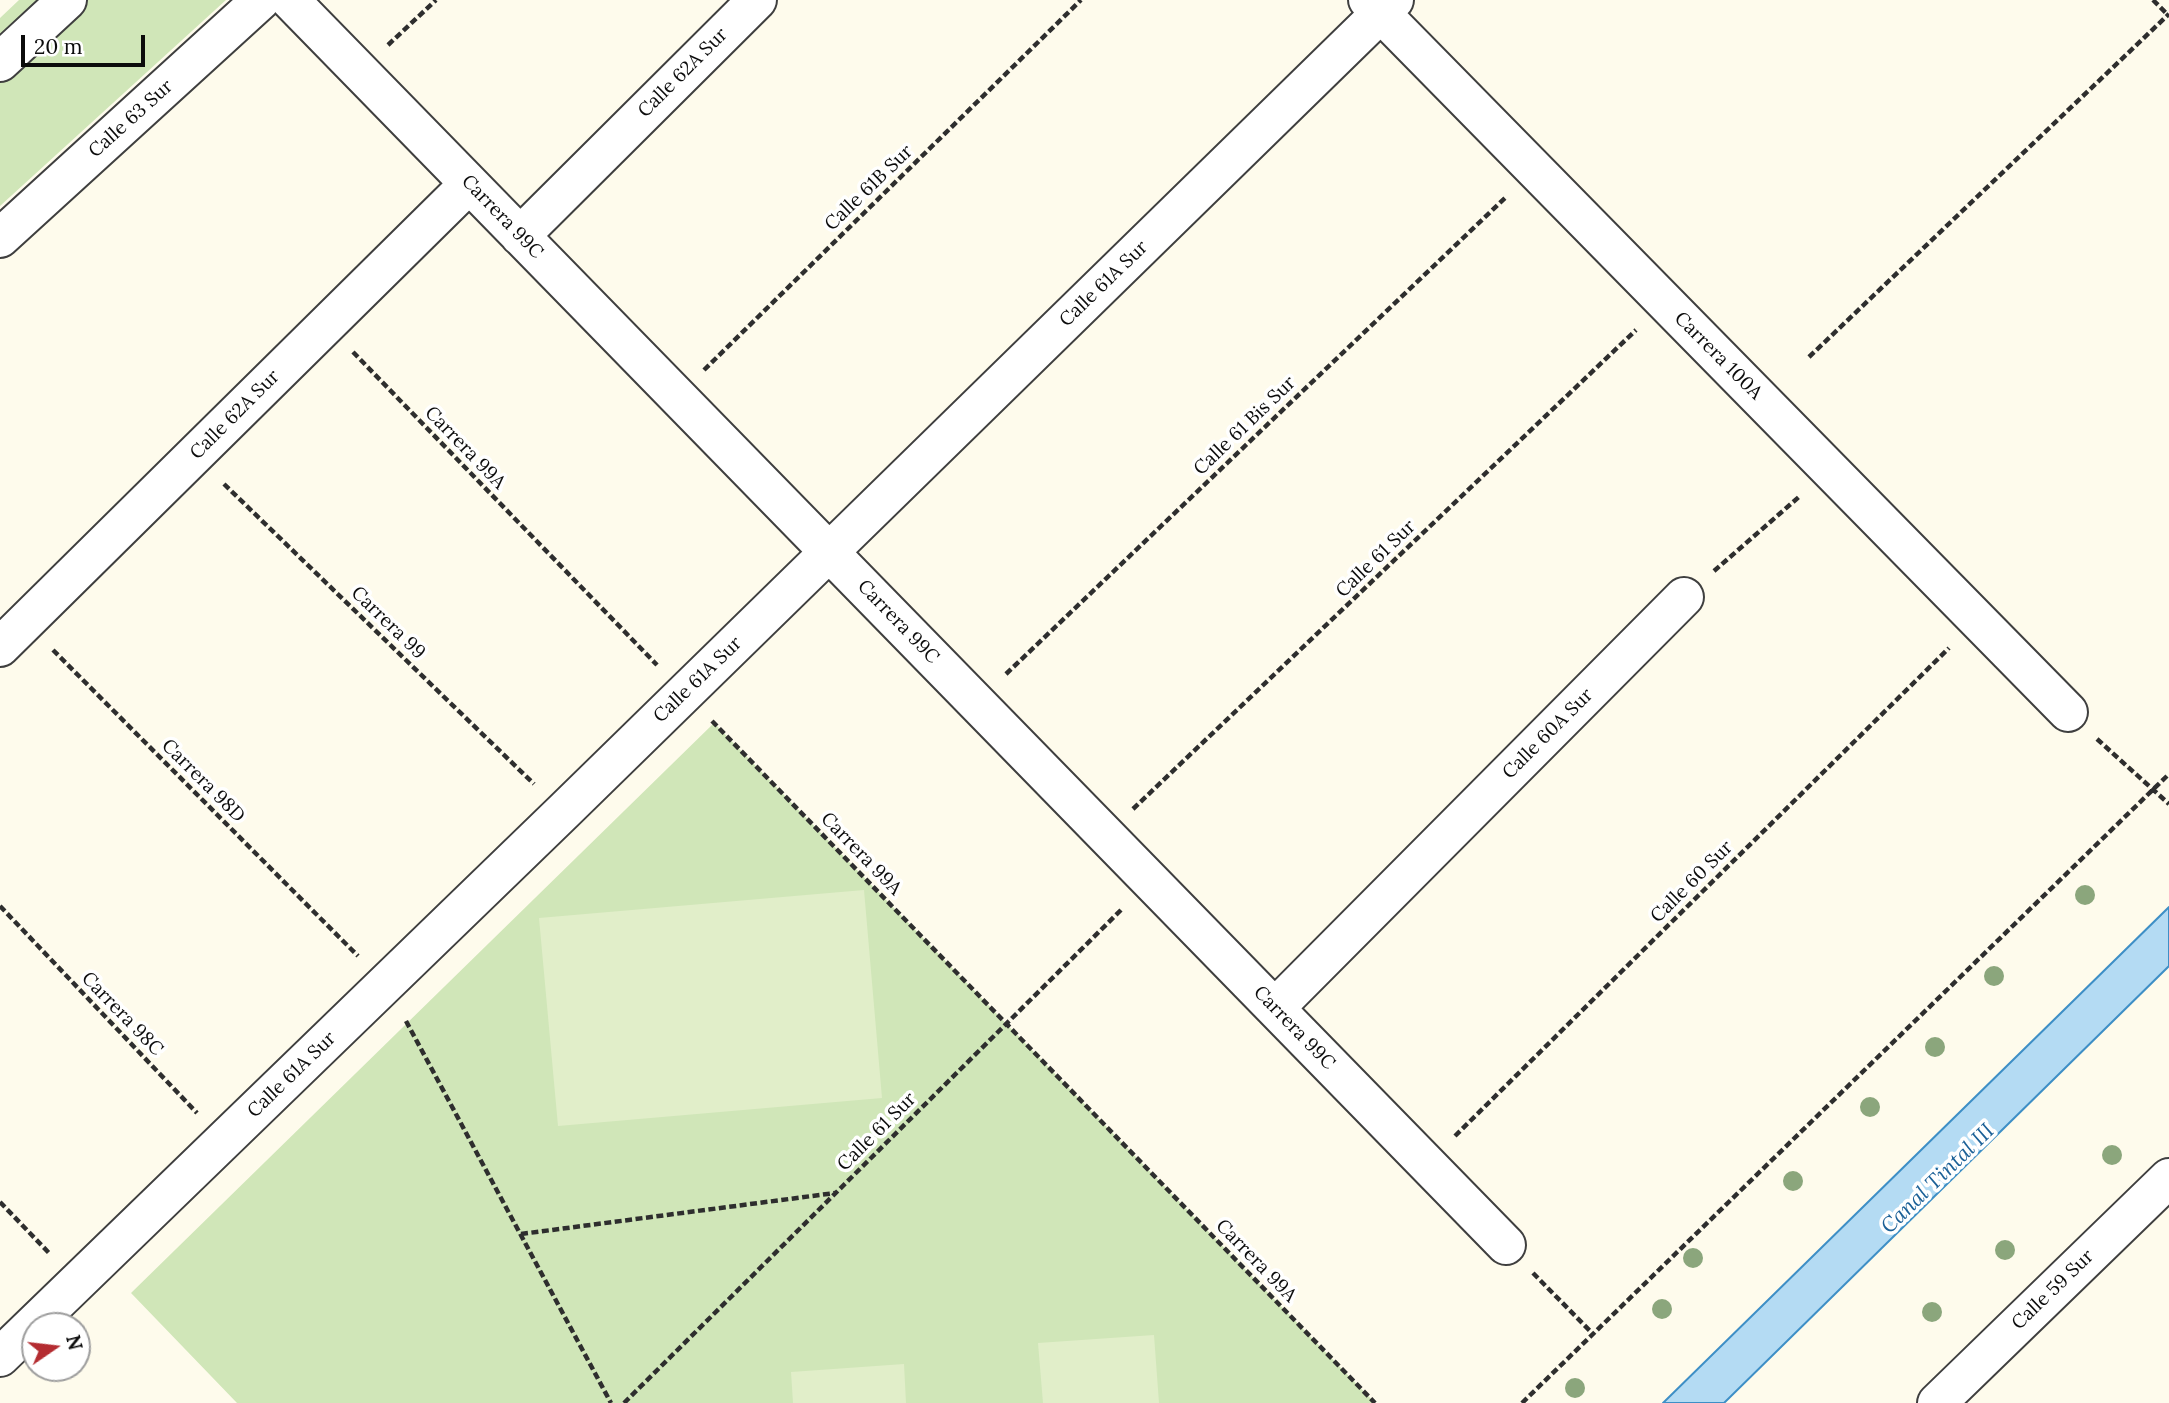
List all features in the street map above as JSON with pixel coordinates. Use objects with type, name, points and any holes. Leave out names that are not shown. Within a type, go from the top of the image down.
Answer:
[{"type":"street","points":[[0,62],[67,0]]},
{"type":"street","name":"Calle 63 Sur","points":[[0,238],[261,0]]},
{"type":"street","name":"Carrera 99C","points":[[290,0],[1506,1245]]},
{"type":"street","name":"Calle 62A Sur","points":[[520,236],[757,0]]},
{"type":"street","name":"Carrera 100A","points":[[1381,4],[1534,170],[2068,712]]},
{"type":"street","name":"Calle 61A Sur","points":[[0,1357],[829,552],[1381,4]]},
{"type":"street","name":"Calle 62A Sur","points":[[12,634],[469,184]]},
{"type":"street","name":"Calle 60A Sur","points":[[1275,1008],[1684,597]]},
{"type":"street","name":"Calle 59 Sur","points":[[1937,1403],[2169,1178]]},
{"type":"path","points":[[360,72],[436,0]]},
{"type":"path","name":"Calle 61B Sur","points":[[677,396],[1081,0]]},
{"type":"path","points":[[1809,357],[2169,15],[2153,0]]},
{"type":"path","name":"Calle 61 Bis Sur","points":[[976,702],[1534,170]]},
{"type":"path","name":"Calle 61 Sur","points":[[1106,835],[1665,303]]},
{"type":"path","name":"Carrera 99A","points":[[326,325],[1375,1403]]},
{"type":"path","name":"Carrera 99","points":[[194,455],[563,812]]},
{"type":"path","points":[[1684,597],[1829,470]]},
{"type":"path","name":"Calle 60 Sur","points":[[1427,1163],[1977,620]]},
{"type":"path","name":"Carrera 98D","points":[[12,634],[386,984],[611,1403]]},
{"type":"path","points":[[2068,712],[2169,804]]},
{"type":"path","points":[[1522,1403],[2169,774]]},
{"type":"path","name":"Calle 61 Sur","points":[[624,1403],[1151,880]]},
{"type":"path","name":"Carrera 98C","points":[[0,906],[224,1141]]},
{"type":"path","points":[[520,1234],[836,1193]]},
{"type":"path","points":[[0,1202],[78,1283]]},
{"type":"path","points":[[1506,1245],[1593,1334]]},
{"type":"green space","points":[[19,0],[226,0],[0,206],[0,18]]},
{"type":"green space","points":[[714,723],[1375,1403],[237,1403],[131,1293]]},
{"type":"green space","points":[[864,890],[882,1098],[558,1126],[539,918]]},
{"type":"green space","points":[[1154,1335],[1159,1403],[1043,1403],[1038,1343]]},
{"type":"green space","points":[[904,1364],[906,1403],[793,1403],[791,1372]]},
{"type":"water","name":"Canal Tintal III","points":[[2169,907],[2169,966],[1724,1403],[1663,1403]]}]
